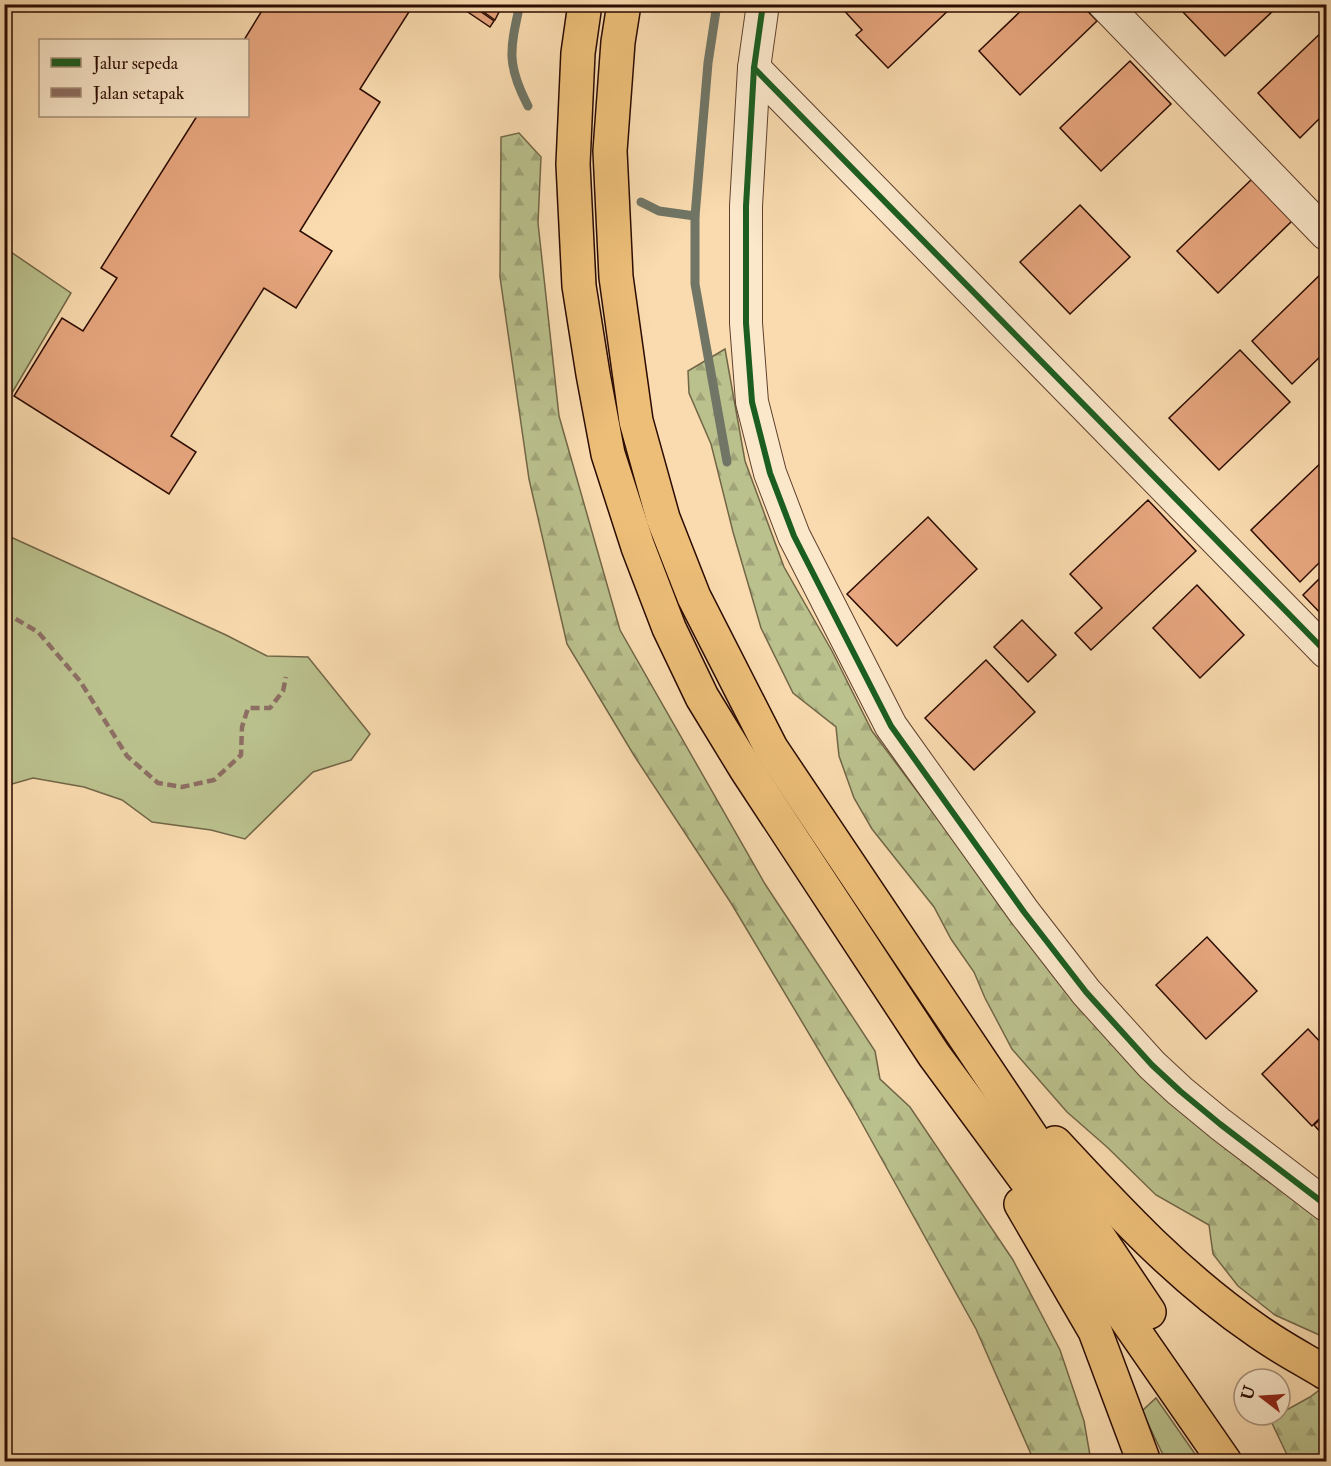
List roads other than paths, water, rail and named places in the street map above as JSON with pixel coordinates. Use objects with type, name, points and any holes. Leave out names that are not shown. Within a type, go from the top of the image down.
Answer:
[{"type":"highway","points":[[585,4],[578,53],[573,164],[579,286],[592,374],[608,454],[635,537],[669,628],[702,697],[746,769],[934,1055],[1090,1267],[1224,1461]]},
{"type":"highway","points":[[624,4],[618,42],[610,151],[616,277],[636,421],[663,518],[694,597],[771,748],[1249,1461]]},
{"type":"highway","points":[[934,1055],[1095,1331],[1144,1461]]},
{"type":"highway","points":[[982,1065],[1129,1224],[1186,1276],[1256,1331],[1326,1373]]},
{"type":"street","points":[[764,4],[754,68],[746,206],[746,323],[752,402],[770,473],[794,536],[891,726],[1024,912],[1086,992],[1152,1065],[1180,1091],[1326,1205]]},
{"type":"street","points":[[1104,4],[1326,234]]},
{"type":"street","points":[[754,68],[1326,652]]},
{"type":"waterway","points":[[520,4],[512,56],[516,79],[528,106]]},
{"type":"waterway","points":[[717,4],[708,63],[695,216],[695,284],[727,462]]},
{"type":"waterway","points":[[641,202],[659,211],[695,216]]}]
